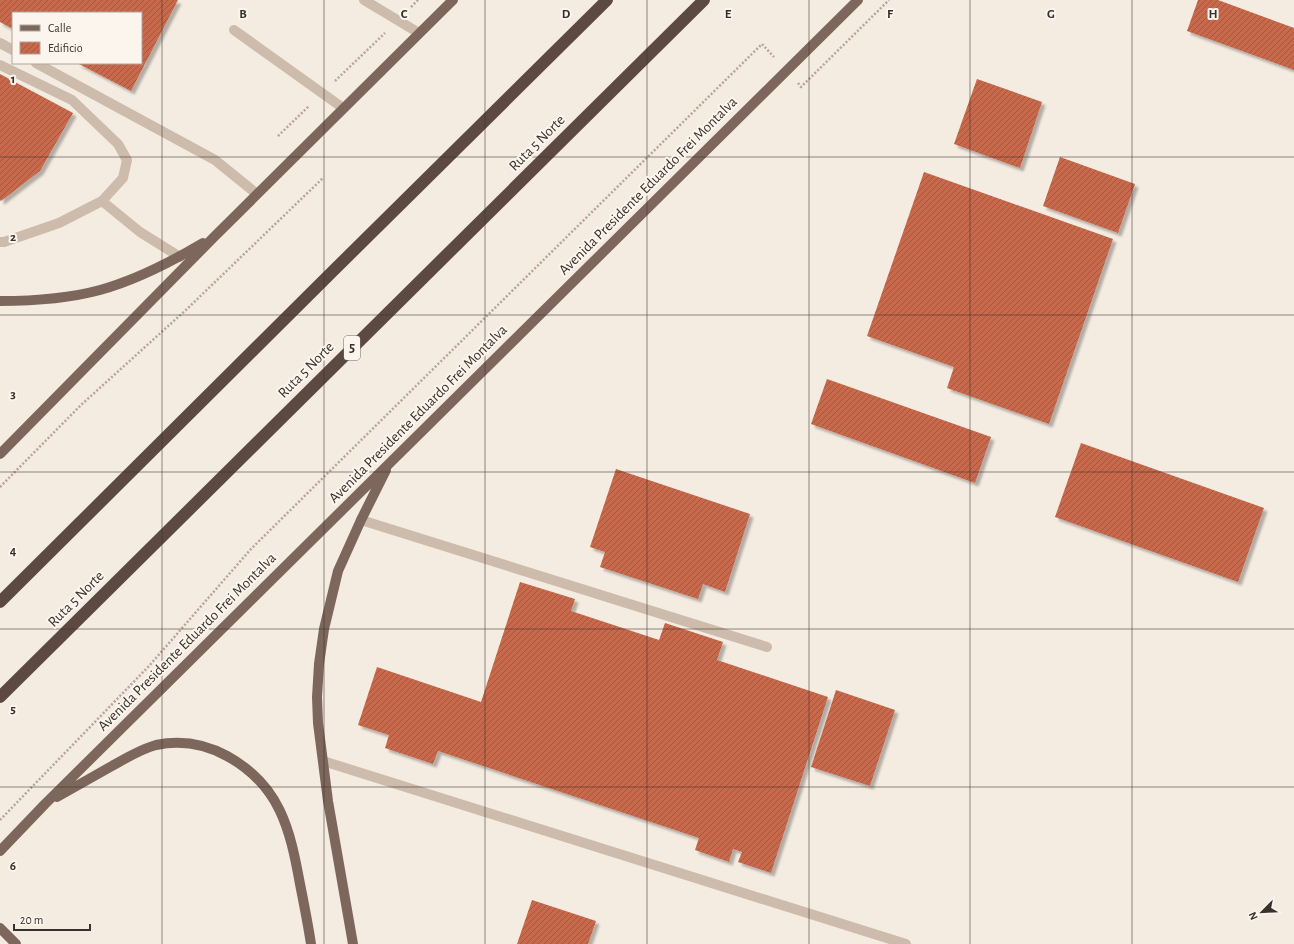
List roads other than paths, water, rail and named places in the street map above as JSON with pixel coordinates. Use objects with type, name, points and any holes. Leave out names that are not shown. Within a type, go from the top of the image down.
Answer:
[{"type":"highway","points":[[0,602],[337,266],[607,0]]},
{"type":"highway","name":"Ruta 5 Norte","points":[[0,697],[704,0]]},
{"type":"main road","points":[[0,454],[215,236],[453,0]]},
{"type":"main road","name":"Avenida Presidente Eduardo Frei Montalva","points":[[0,851],[45,804],[858,0]]},
{"type":"main road","points":[[0,302],[51,299],[102,290],[158,268],[215,236]]},
{"type":"main road","points":[[353,944],[328,801],[318,723],[317,697],[319,664],[324,629],[338,571],[361,520],[390,462]]},
{"type":"main road","points":[[45,804],[133,754],[156,746],[175,743],[197,744],[218,751],[250,771],[267,789],[276,802],[286,823],[294,850],[311,944]]},
{"type":"main road","points":[[0,928],[16,944]]},
{"type":"lane","points":[[364,0],[419,33]]},
{"type":"lane","points":[[234,30],[343,108]]},
{"type":"lane","points":[[0,43],[12,49]]},
{"type":"lane","points":[[38,64],[215,160],[257,194]]},
{"type":"lane","points":[[0,65],[72,100],[118,144],[127,160],[123,178],[102,202],[59,223],[4,242],[0,242]]},
{"type":"lane","points":[[102,202],[140,232],[180,257]]},
{"type":"lane","points":[[361,520],[767,647]]},
{"type":"lane","points":[[323,761],[879,940],[906,944]]}]
